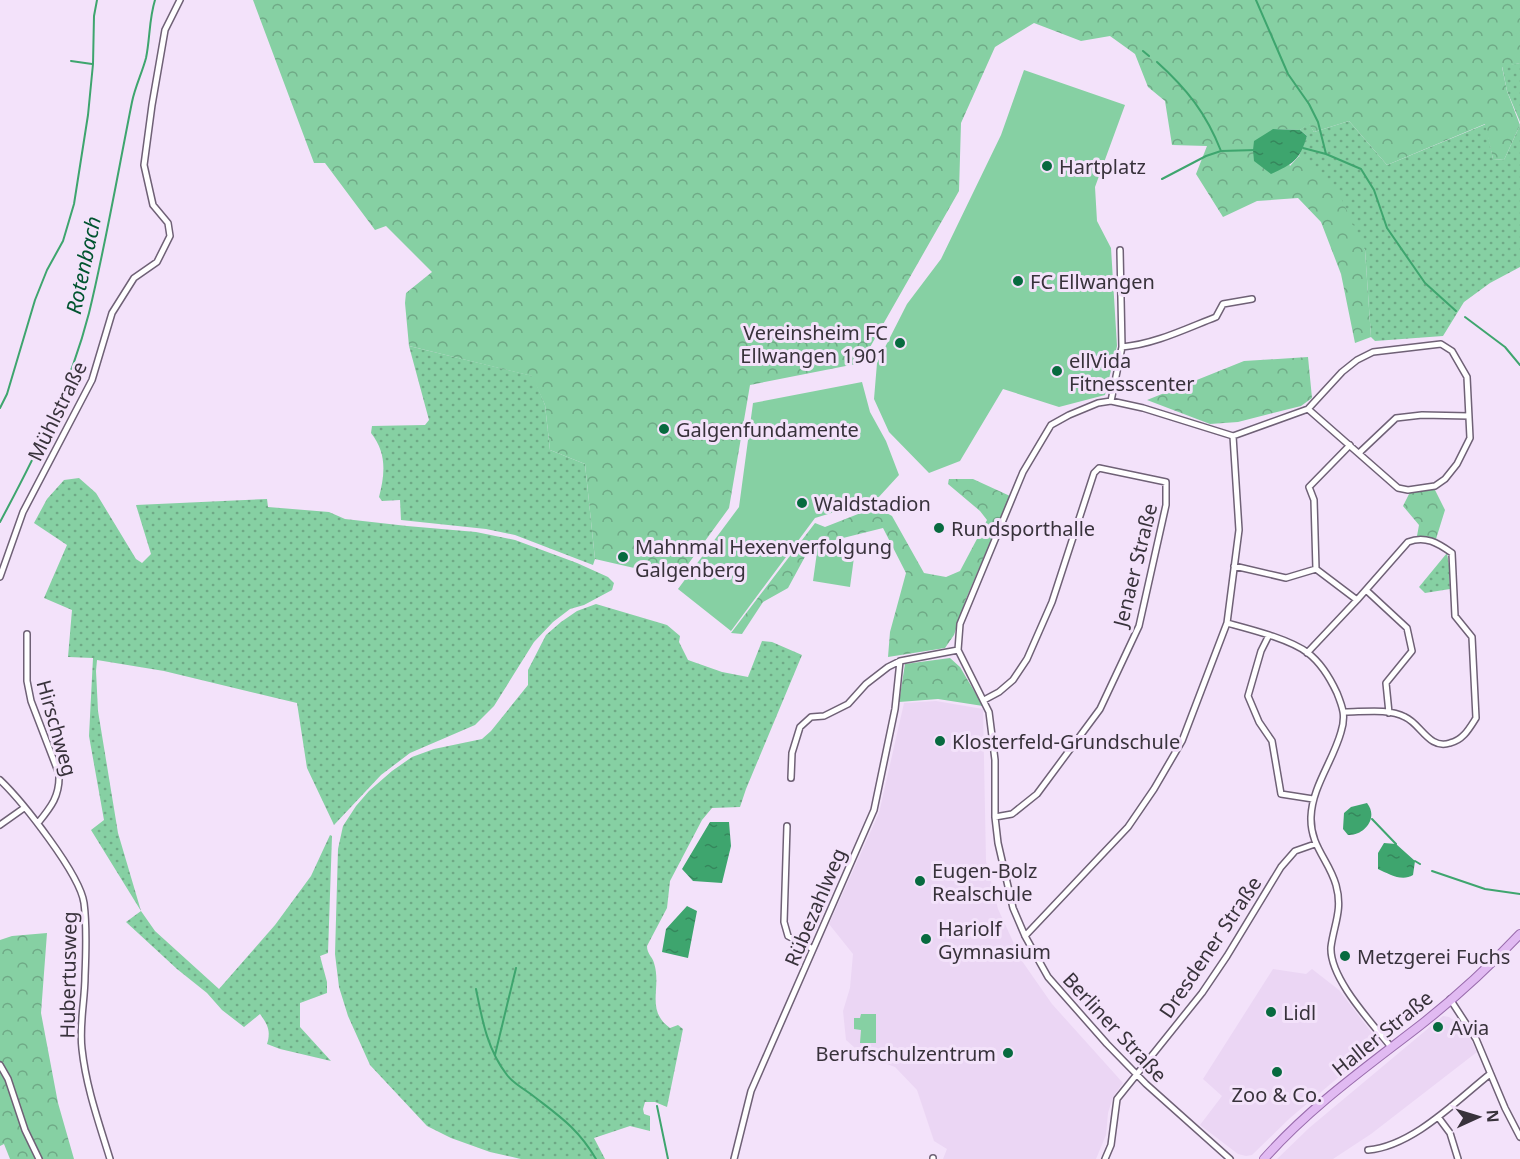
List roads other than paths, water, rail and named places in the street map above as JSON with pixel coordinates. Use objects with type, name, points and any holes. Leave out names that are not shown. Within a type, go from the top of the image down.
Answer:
[{"type":"main road","name":"Haller Straße","points":[[1264,1159],[1322,1103],[1477,976],[1520,934]]},
{"type":"street","name":"Mühlstraße","points":[[0,577],[23,512],[92,380],[112,313],[134,278],[157,262],[170,236],[168,223],[153,205],[144,165],[165,30],[180,0]]},
{"type":"street","points":[[1111,400],[1122,347],[1120,250]]},
{"type":"street","points":[[1122,347],[1156,340],[1216,317],[1223,304],[1252,299]]},
{"type":"street","points":[[791,778],[792,753],[800,727],[811,717],[824,716],[848,704],[866,684],[900,661],[958,650],[960,624],[1023,472],[1051,425],[1069,414],[1111,400],[1233,436],[1308,409],[1342,372],[1357,360],[1373,352],[1441,344],[1452,351],[1467,377],[1470,438],[1457,464],[1445,479],[1435,486],[1408,490],[1398,488],[1308,409]]},
{"type":"street","points":[[1359,453],[1396,418],[1422,415],[1469,416]]},
{"type":"street","points":[[1025,936],[1128,827],[1154,789],[1182,741],[1227,623],[1239,530],[1233,436]]},
{"type":"street","points":[[1316,569],[1314,500],[1310,487],[1350,445]]},
{"type":"street","name":"Jenaer Straße","points":[[984,700],[999,692],[1013,680],[1026,659],[1052,602],[1094,473],[1100,468],[1166,482],[1166,505],[1138,626],[1100,710],[1037,794],[1012,814],[995,817]]},
{"type":"street","points":[[1307,652],[1358,600],[1408,542],[1436,541],[1452,554],[1455,616],[1472,637],[1476,718],[1459,741],[1446,745],[1435,743],[1406,717],[1389,713],[1345,712]]},
{"type":"street","points":[[1234,566],[1286,578],[1316,569],[1358,600]]},
{"type":"street","points":[[1366,590],[1407,628],[1412,651],[1386,683],[1389,713]]},
{"type":"street","points":[[1227,623],[1269,635],[1307,652],[1329,677],[1345,712],[1341,732],[1313,800],[1310,819],[1315,844],[1335,881],[1339,897],[1339,914],[1331,946],[1333,965],[1341,981],[1391,1047]]},
{"type":"street","name":"Hirschweg","points":[[27,634],[27,681],[31,701],[59,774],[60,785],[54,803],[38,823]]},
{"type":"street","points":[[1269,635],[1261,651],[1248,696],[1259,722],[1272,741],[1281,794],[1313,800]]},
{"type":"street","name":"Berliner Straße","points":[[958,650],[984,700],[992,729],[995,760],[995,817],[1004,876],[1013,908],[1025,936],[1048,977],[1137,1075],[1230,1159]]},
{"type":"street","name":"Rübezahlweg","points":[[734,1159],[751,1091],[874,810],[895,709],[900,661]]},
{"type":"street","name":"Hubertusweg","points":[[0,780],[38,823],[77,885],[84,901],[85,977],[81,1047],[92,1101],[110,1159]]},
{"type":"street","points":[[0,825],[24,808]]},
{"type":"street","points":[[787,826],[784,922],[788,936],[813,949]]},
{"type":"street","name":"Dresdener Straße","points":[[1105,1159],[1111,1144],[1117,1099],[1202,993],[1281,867],[1295,852],[1315,844]]},
{"type":"street","points":[[1450,999],[1476,1039],[1520,1137]]},
{"type":"street","points":[[0,1065],[8,1079],[25,1130],[39,1159]]},
{"type":"street","points":[[1368,1150],[1384,1148],[1407,1137],[1438,1117],[1490,1074]]},
{"type":"street","points":[[1438,1117],[1449,1133],[1458,1159]]},
{"type":"water","points":[[1273,129],[1300,130],[1307,136],[1302,151],[1295,160],[1271,174],[1254,161],[1253,150],[1254,141]]},
{"type":"water","points":[[1367,803],[1371,814],[1368,825],[1359,833],[1348,835],[1343,829],[1344,813],[1351,807]]},
{"type":"water","points":[[710,822],[729,822],[731,846],[722,883],[693,881],[682,869]]},
{"type":"water","points":[[1384,843],[1396,844],[1415,861],[1413,875],[1404,878],[1378,869],[1378,853]]},
{"type":"water","points":[[687,906],[697,911],[688,958],[662,952],[666,929]]},
{"type":"waterway","points":[[0,408],[7,394],[35,300],[47,270],[63,241],[74,204],[88,115],[97,0]]},
{"type":"waterway","name":"Rotenbach","points":[[0,522],[51,420],[81,340],[101,260],[132,102],[146,58],[155,0]]},
{"type":"waterway","points":[[1256,0],[1288,74],[1309,104],[1318,122],[1326,154],[1361,169],[1374,190],[1387,228],[1425,283],[1456,311]]},
{"type":"waterway","points":[[1143,51],[1149,56]]},
{"type":"waterway","points":[[71,61],[92,64]]},
{"type":"waterway","points":[[1157,62],[1195,102],[1221,151]]},
{"type":"waterway","points":[[1303,148],[1326,154]]},
{"type":"waterway","points":[[1162,179],[1206,156],[1221,151],[1256,150]]},
{"type":"waterway","points":[[1465,317],[1505,347],[1520,365]]},
{"type":"waterway","points":[[1372,819],[1396,844]]},
{"type":"waterway","points":[[1415,861],[1420,864]]},
{"type":"waterway","points":[[1432,871],[1485,889],[1520,894]]},
{"type":"waterway","points":[[495,1055],[516,968]]},
{"type":"waterway","points":[[476,989],[490,1044],[507,1075],[567,1123],[596,1159]]},
{"type":"waterway","points":[[657,1106],[668,1159]]},
{"type":"place","name":"Hartplatz","points":[[1047,166]]},
{"type":"place","name":"FC Ellwangen","points":[[1018,281]]},
{"type":"place","name":"Vereinsheim FC Ellwangen 1901","points":[[900,343]]},
{"type":"place","name":"ellVida Fitnesscenter","points":[[1057,371]]},
{"type":"place","name":"Galgenfundamente","points":[[664,429]]},
{"type":"place","name":"Waldstadion","points":[[802,503]]},
{"type":"place","name":"Rundsporthalle","points":[[939,528]]},
{"type":"place","name":"Mahnmal Hexenverfolgung Galgenberg","points":[[623,557]]},
{"type":"place","name":"Klosterfeld-Grundschule","points":[[940,741]]},
{"type":"place","name":"Eugen-Bolz Realschule","points":[[920,881]]},
{"type":"place","name":"Hariolf Gymnasium","points":[[926,939]]},
{"type":"place","name":"Metzgerei Fuchs","points":[[1345,956]]},
{"type":"place","name":"Lidl","points":[[1271,1012]]},
{"type":"place","name":"Avia","points":[[1438,1027]]},
{"type":"place","name":"Berufschulzentrum","points":[[1008,1053]]},
{"type":"place","name":"Zoo & Co.","points":[[1277,1072]]}]
